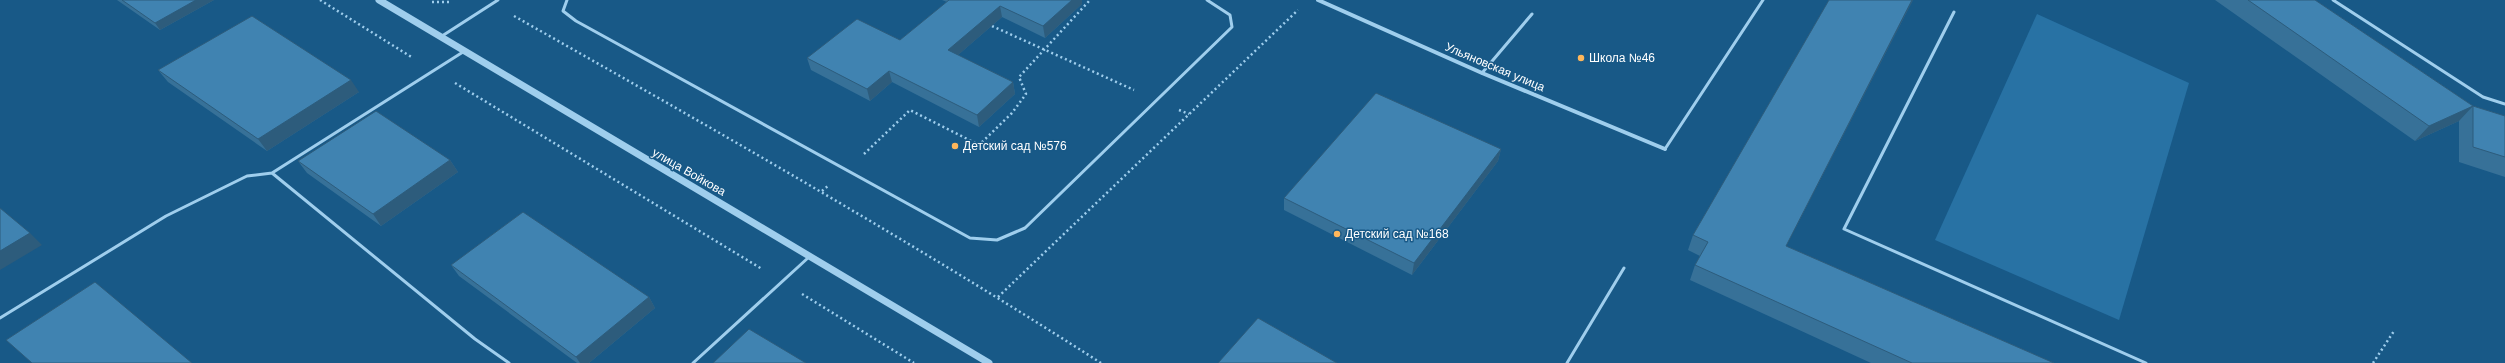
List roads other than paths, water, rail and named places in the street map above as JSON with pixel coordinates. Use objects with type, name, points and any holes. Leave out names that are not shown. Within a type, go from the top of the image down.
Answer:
[{"type":"street","name":"улица Войкова","points":[[379,0],[439,38],[811,256],[989,363]]},
{"type":"street","name":"Ульяновская улица","points":[[1318,0],[1482,73],[1665,149]]},
{"type":"lane","points":[[439,38],[498,0]]},
{"type":"lane","points":[[567,0],[563,11],[576,21],[970,238],[998,240],[1025,228],[1232,27],[1230,15],[1207,0]]},
{"type":"lane","points":[[1665,149],[1763,0]]},
{"type":"lane","points":[[2333,0],[2483,97],[2505,104]]},
{"type":"lane","points":[[1954,12],[1844,229],[2146,363]]},
{"type":"lane","points":[[1482,73],[1532,14]]},
{"type":"lane","points":[[0,318],[166,216],[247,176],[272,173],[463,52]]},
{"type":"lane","points":[[272,173],[475,339],[509,363]]},
{"type":"lane","points":[[693,363],[811,256]]},
{"type":"lane","points":[[1568,363],[1624,268]]},
{"type":"place","name":"Школа №46","points":[[1581,58]]},
{"type":"place","name":"Детский сад №576","points":[[955,146]]},
{"type":"place","name":"Детский сад №168","points":[[1337,234]]}]
